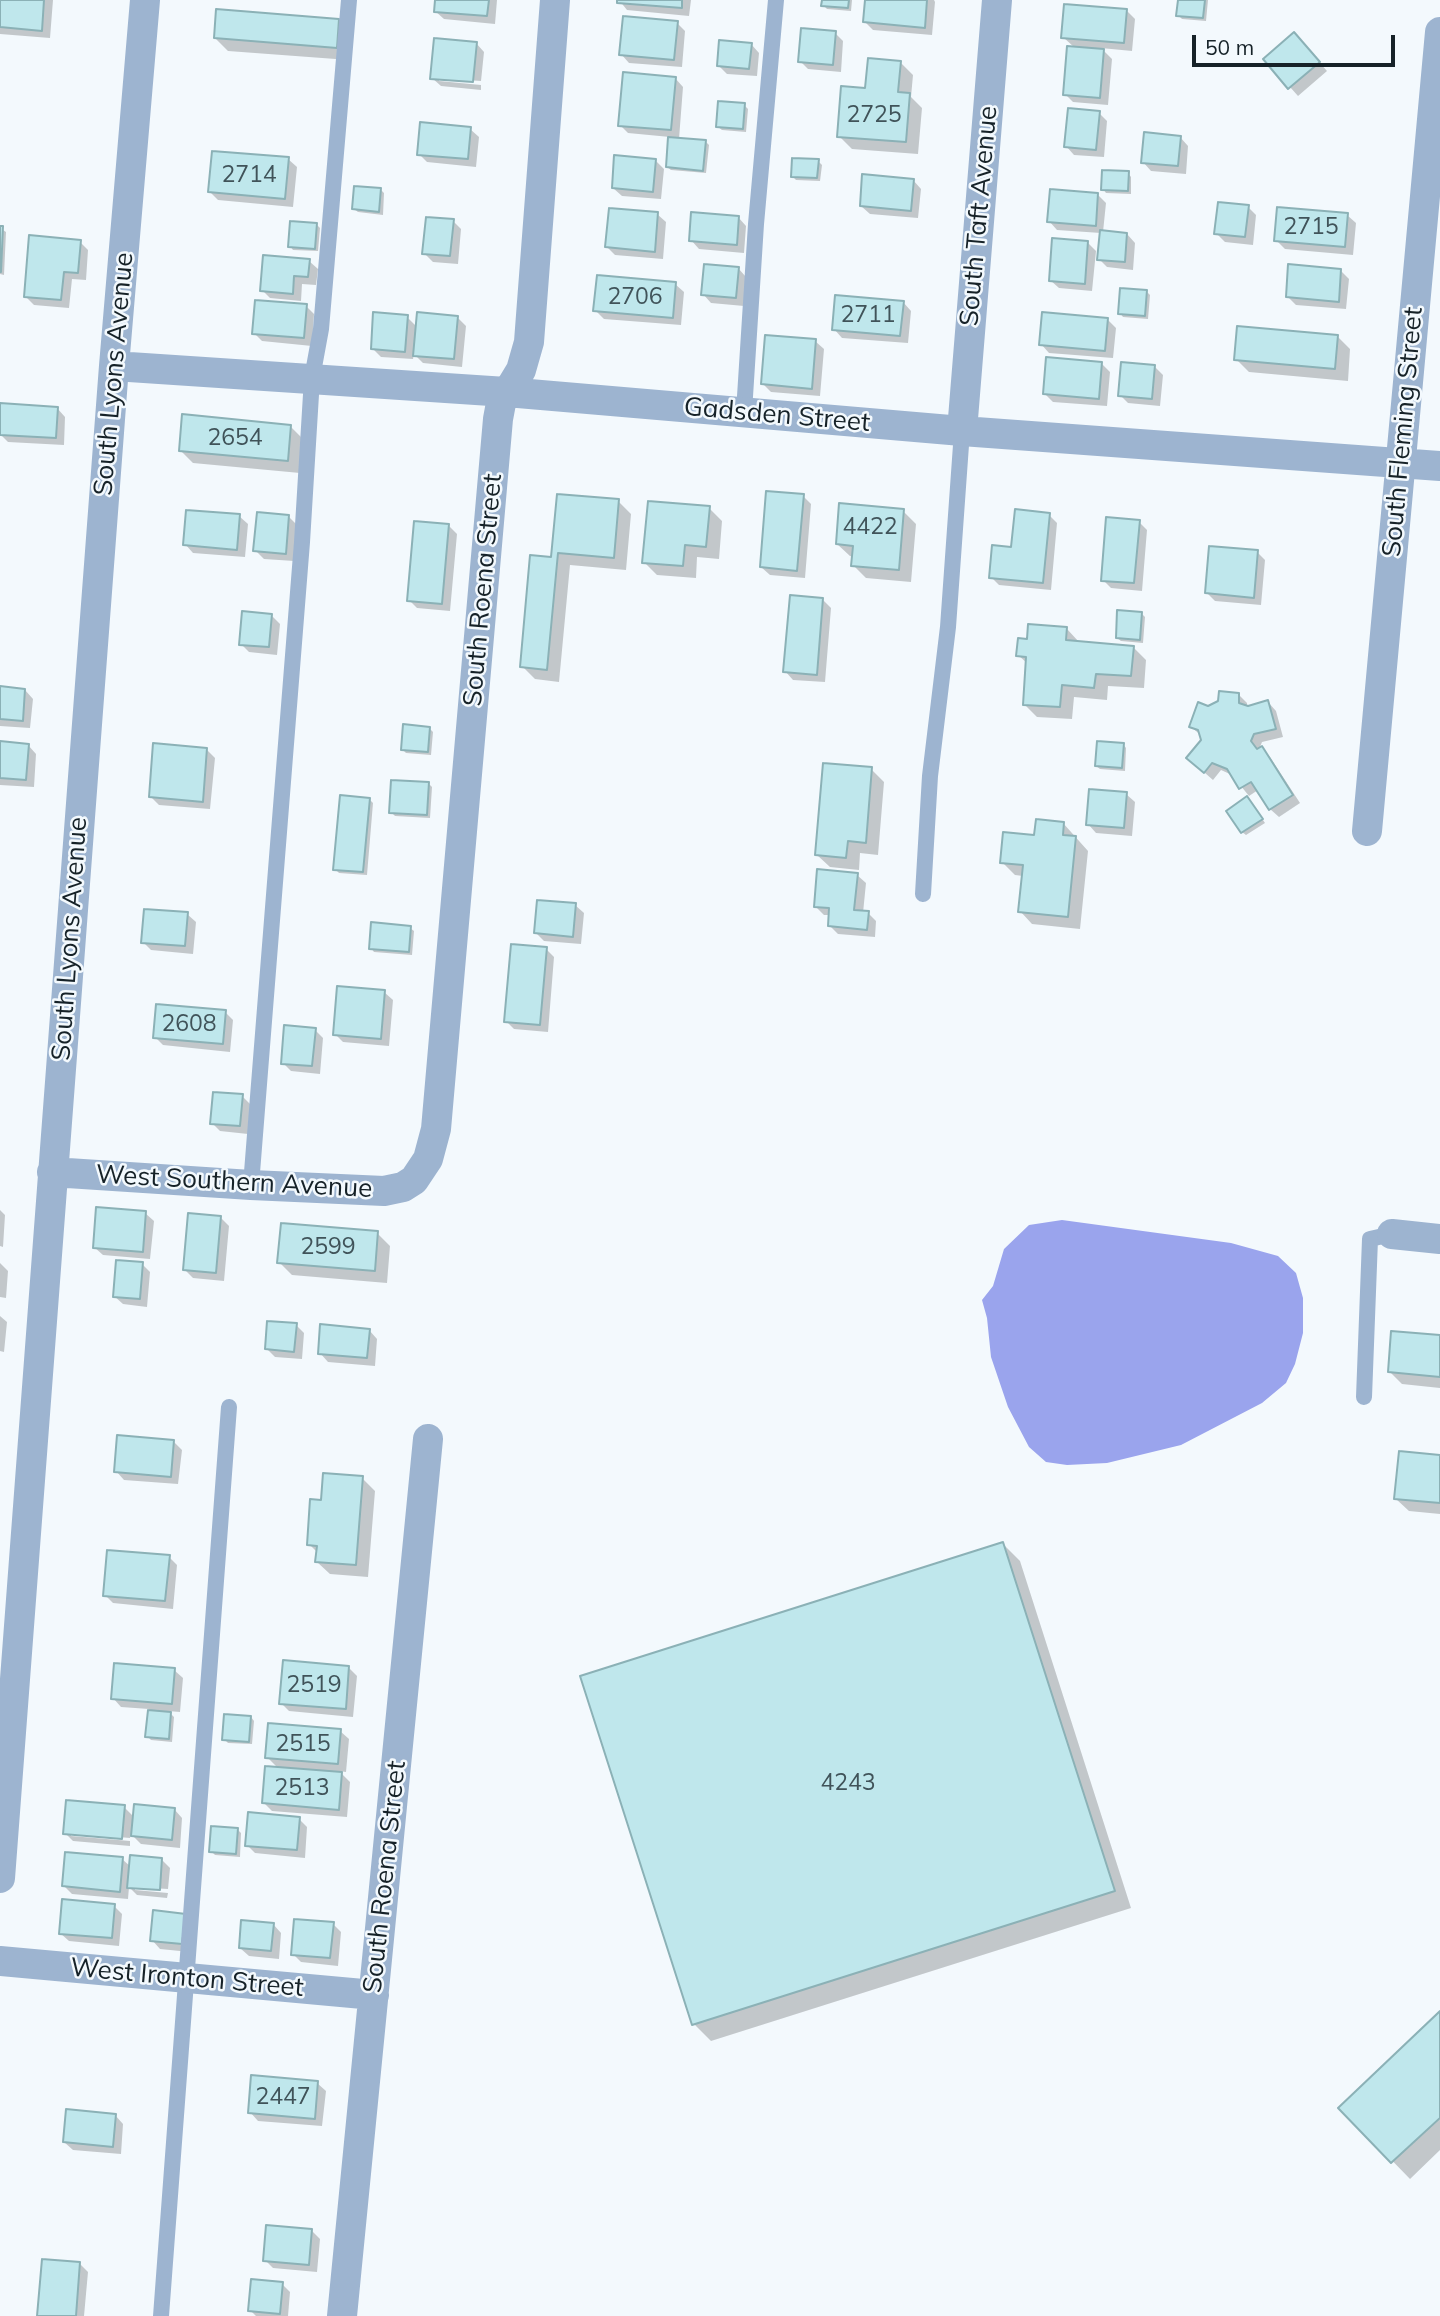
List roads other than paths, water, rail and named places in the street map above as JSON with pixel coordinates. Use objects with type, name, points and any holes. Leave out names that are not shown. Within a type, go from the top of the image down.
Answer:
[{"type":"street","name":"South Lyons Avenue","points":[[0,1878],[114,366],[145,0]]},
{"type":"street","name":"South Roena Street","points":[[414,1180],[428,1159],[436,1129],[498,419],[501,403],[521,370],[529,342],[555,0]]},
{"type":"street","name":"South Taft Avenue","points":[[962,431],[997,0]]},
{"type":"street","name":"South Fleming Street","points":[[1367,831],[1440,32]]},
{"type":"street","name":"Gadsden Street","points":[[114,366],[506,392],[962,431],[1440,466]]},
{"type":"street","name":"West Southern Avenue","points":[[52,1172],[384,1191],[403,1187],[414,1180]]},
{"type":"street","points":[[1392,1234],[1440,1239]]},
{"type":"street","name":"South Roena Street","points":[[342,2316],[428,1438]]},
{"type":"street","name":"West Ironton Street","points":[[0,1961],[374,1995]]},
{"type":"lane","points":[[251,1185],[302,542],[312,378],[322,318],[349,0]]},
{"type":"lane","points":[[744,412],[756,224],[776,0]]},
{"type":"lane","points":[[923,894],[930,776],[948,627],[962,431]]},
{"type":"lane","points":[[1364,1397],[1370,1239],[1392,1234]]},
{"type":"lane","points":[[161,2316],[229,1407]]},
{"type":"water","points":[[1062,1220],[1231,1243],[1278,1256],[1296,1273],[1303,1298],[1303,1333],[1295,1364],[1286,1383],[1262,1403],[1181,1445],[1107,1463],[1067,1465],[1046,1462],[1029,1447],[1008,1407],[991,1357],[987,1318],[982,1300],[993,1286],[1004,1249],[1029,1225]]}]
